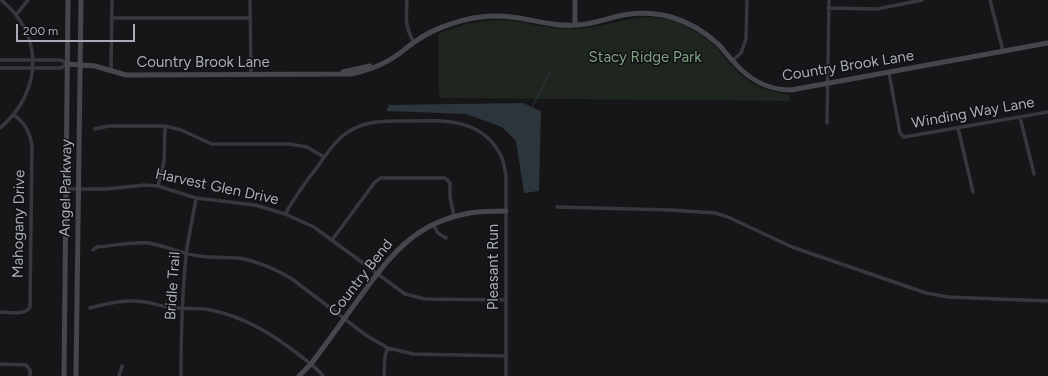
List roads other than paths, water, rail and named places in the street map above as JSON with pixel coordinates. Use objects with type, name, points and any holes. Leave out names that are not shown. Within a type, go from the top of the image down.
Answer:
[{"type":"street","points":[[0,128],[14,114],[26,95],[30,85],[33,68],[33,60],[28,36],[16,15],[1,0]]},
{"type":"street","points":[[16,15],[28,0]]},
{"type":"street","name":"Angel Parkway","points":[[64,376],[68,0]]},
{"type":"street","name":"Angel Parkway","points":[[76,376],[77,190],[81,0]]},
{"type":"street","points":[[111,71],[112,0]]},
{"type":"street","points":[[250,0],[250,74]]},
{"type":"street","points":[[406,0],[407,25],[414,42]]},
{"type":"street","points":[[575,0],[575,26]]},
{"type":"street","points":[[732,61],[741,52],[746,39],[747,0]]},
{"type":"street","points":[[828,122],[827,84],[829,0]]},
{"type":"street","points":[[828,8],[877,9],[903,2],[922,0]]},
{"type":"street","points":[[990,0],[1003,51]]},
{"type":"street","name":"Country Brook Lane","points":[[0,60],[61,60],[67,64],[95,66],[126,75],[340,74],[351,70],[377,65],[392,59],[414,42],[430,33],[450,24],[470,18],[505,16],[544,23],[575,26],[632,14],[652,13],[683,21],[702,31],[718,45],[732,61],[754,80],[776,89],[791,90],[1048,43]]},
{"type":"street","points":[[111,18],[250,18]]},
{"type":"street","name":"Country Brook Lane","points":[[0,68],[61,68],[67,64]]},
{"type":"street","name":"Winding Way Lane","points":[[889,72],[900,133],[903,136],[907,137],[1048,112]]},
{"type":"street","name":"Mahogany Drive","points":[[0,312],[24,312],[28,311],[30,307],[32,146],[27,128],[14,114]]},
{"type":"street","points":[[1020,117],[1034,174]]},
{"type":"street","name":"Pleasant Run","points":[[324,157],[343,136],[356,127],[367,123],[384,121],[434,120],[460,123],[474,128],[496,147],[502,159],[506,176],[506,376]]},
{"type":"street","points":[[95,129],[108,126],[165,126],[181,130],[212,144],[289,144],[306,147],[319,152],[324,157],[293,200],[285,214]]},
{"type":"street","points":[[158,186],[164,161],[165,126]]},
{"type":"street","points":[[958,128],[973,192]]},
{"type":"street","points":[[332,240],[378,179],[384,177],[440,177],[447,179],[450,183],[450,197],[454,216]]},
{"type":"street","name":"Harvest Glen Drive","points":[[66,189],[111,189],[137,185],[158,186],[196,198],[255,205],[285,214],[314,227],[401,291],[416,298],[506,300]]},
{"type":"street","name":"Bridle Trail","points":[[181,376],[182,308],[186,254],[196,198]]},
{"type":"street","points":[[557,207],[671,210],[716,213],[735,220],[792,247],[926,293],[948,297],[1048,301]]},
{"type":"street","name":"Country Bend","points":[[299,376],[311,364],[377,274],[399,248],[418,232],[433,224],[454,216],[478,212],[506,211]]},
{"type":"street","points":[[433,224],[438,233],[446,238]]},
{"type":"street","points":[[93,250],[97,247],[138,242],[150,243],[186,254],[238,258],[262,264],[292,280],[367,336],[388,348],[413,354],[506,356]]},
{"type":"street","points":[[90,308],[108,303],[132,301],[169,307],[210,310],[230,315],[250,322],[266,331],[311,364],[323,376]]},
{"type":"street","points":[[384,376],[385,355],[388,348]]},
{"type":"street","points":[[0,364],[26,365],[30,370],[30,376]]},
{"type":"street","points":[[118,376],[122,366]]},
{"type":"waterway","points":[[532,107],[550,72]]},
{"type":"park label","name":"Stacy Ridge Park","points":[[645,58]]}]
